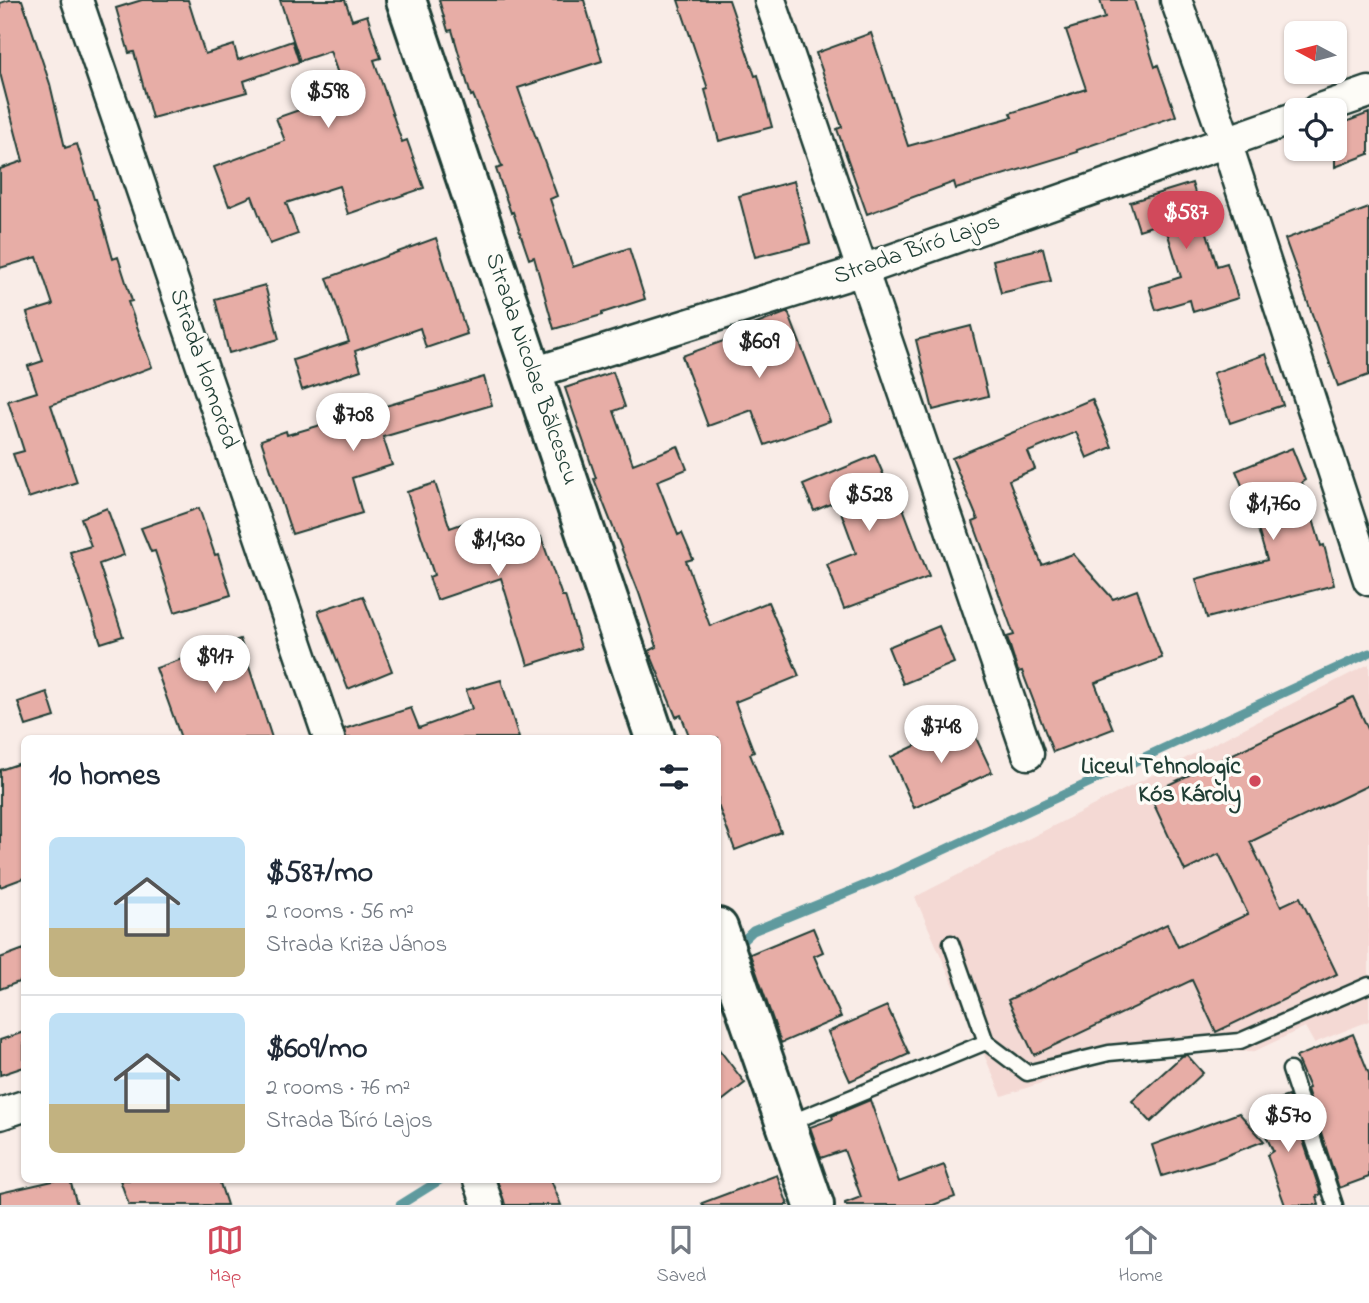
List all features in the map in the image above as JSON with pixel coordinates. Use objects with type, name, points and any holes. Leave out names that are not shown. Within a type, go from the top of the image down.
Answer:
[{"type":"main road","name":"Strada Nicolae Bălcescu","points":[[406,0],[654,735]]},
{"type":"main road","points":[[721,938],[814,1205]]},
{"type":"street","name":"Strada Homoród","points":[[78,0],[328,735]]},
{"type":"street","points":[[770,0],[1028,754]]},
{"type":"street","points":[[1176,0],[1226,142],[1369,579]]},
{"type":"street","points":[[1347,100],[1369,92]]},
{"type":"street","name":"Strada Bíró Lajos","points":[[533,373],[863,270],[1284,122]]},
{"type":"street","points":[[0,1114],[21,1107]]},
{"type":"street","points":[[480,1183],[488,1205]]},
{"type":"lane","points":[[951,943],[986,1042],[1027,1073],[1109,1053],[1241,1041],[1369,985]]},
{"type":"lane","points":[[786,1124],[986,1042]]},
{"type":"lane","points":[[1290,1070],[1335,1205]]},
{"type":"shaded area","name":"Liceul Tehnologic Kós Károly","points":[[1369,664],[1369,1021],[1314,1043],[1305,1027],[1255,1051],[1140,1057],[1098,1064],[1002,1096],[915,897]]},
{"type":"building","points":[[22,0],[50,84],[65,148],[77,144],[113,259],[118,257],[132,301],[128,302],[152,367],[51,405],[77,482],[28,498],[13,454],[24,451],[8,401],[37,392],[28,366],[43,361],[27,313],[53,305],[37,257],[0,268],[0,169],[23,161],[0,73],[0,3]]},
{"type":"building","points":[[142,0],[188,0],[205,54],[234,45],[238,60],[292,41],[299,62],[244,81],[247,92],[152,118],[134,52],[129,53],[116,8]]},
{"type":"building","points":[[280,0],[345,0],[352,20],[367,15],[381,58],[374,60],[402,142],[407,140],[424,188],[348,214],[339,186],[286,203],[298,234],[270,244],[252,196],[229,206],[214,167],[285,141],[276,118],[345,94],[330,51],[300,61]]},
{"type":"building","points":[[439,0],[584,0],[602,61],[518,88],[557,196],[550,199],[573,267],[629,248],[645,299],[554,329],[534,257],[529,259],[513,212],[511,213],[496,169],[502,167],[473,95],[471,96],[452,30],[448,31]]},
{"type":"building","points":[[678,0],[729,0],[755,76],[758,75],[772,127],[719,141],[705,90],[708,89]]},
{"type":"building","points":[[1100,0],[1134,0],[1155,67],[1158,65],[1176,116],[1077,150],[1078,152],[956,189],[954,182],[867,214],[837,129],[842,127],[816,53],[871,33],[908,146],[1012,117],[1010,113],[1086,89],[1066,30],[1105,18]]},
{"type":"building","points":[[1369,113],[1369,154],[1335,167],[1335,161],[1347,161],[1347,121]]},
{"type":"building","points":[[794,181],[810,243],[755,257],[739,196]]},
{"type":"building","points":[[1192,183],[1217,266],[1227,263],[1238,298],[1193,312],[1190,300],[1156,310],[1149,287],[1181,277],[1164,222],[1139,230],[1130,202]]},
{"type":"building","points":[[1369,208],[1369,375],[1338,386],[1285,239]]},
{"type":"building","points":[[436,238],[467,334],[426,348],[420,328],[355,351],[361,370],[302,390],[293,360],[349,342],[327,278]]},
{"type":"building","points":[[1043,248],[1051,281],[1001,293],[993,260]]},
{"type":"building","points":[[265,285],[279,339],[229,353],[215,299]]},
{"type":"building","points":[[788,312],[830,421],[765,445],[752,410],[708,426],[682,356],[740,335],[738,331]]},
{"type":"building","points":[[971,326],[988,396],[933,410],[916,340]]},
{"type":"building","points":[[1266,354],[1283,405],[1230,423],[1213,373]]},
{"type":"building","points":[[613,372],[625,407],[614,411],[633,464],[678,446],[687,469],[657,481],[678,535],[682,533],[693,559],[686,561],[710,626],[768,602],[799,676],[735,702],[754,752],[750,754],[781,832],[735,850],[721,813],[721,735],[689,735],[681,715],[676,717],[649,651],[657,647],[639,593],[594,479],[596,478],[565,388]]},
{"type":"building","points":[[484,377],[492,405],[383,437],[392,465],[352,478],[362,513],[292,534],[261,440],[286,431],[287,435]]},
{"type":"building","points":[[1092,399],[1112,447],[1087,458],[1076,432],[1028,452],[1035,469],[1009,480],[1042,565],[1073,554],[1113,599],[1137,590],[1162,658],[1095,683],[1113,729],[1053,752],[1022,671],[1018,672],[1007,637],[1014,635],[973,522],[978,520],[952,458]]},
{"type":"building","points":[[1292,448],[1305,480],[1302,482],[1321,546],[1324,545],[1334,585],[1207,618],[1196,579],[1267,560],[1253,512],[1236,471]]},
{"type":"building","points":[[875,455],[895,502],[900,500],[929,577],[844,609],[827,564],[856,553],[837,501],[814,511],[803,485]]},
{"type":"building","points":[[435,483],[450,528],[467,522],[480,559],[541,537],[562,596],[565,596],[581,648],[528,665],[501,578],[437,600],[429,577],[434,575],[407,492]]},
{"type":"building","points":[[107,508],[124,555],[99,564],[123,636],[101,643],[70,552],[91,546],[81,518]]},
{"type":"building","points":[[199,508],[231,595],[175,612],[155,551],[151,552],[141,528]]},
{"type":"building","points":[[363,596],[392,671],[348,689],[318,611]]},
{"type":"building","points":[[939,626],[954,663],[903,684],[888,647]]},
{"type":"building","points":[[240,639],[271,735],[180,735],[156,668]]},
{"type":"building","points":[[501,680],[518,735],[345,735],[344,729],[411,708],[419,728],[472,709],[466,690]]},
{"type":"building","points":[[47,692],[55,717],[26,726],[18,702]]},
{"type":"building","points":[[1353,697],[1369,731],[1369,785],[1250,842],[1281,906],[1300,897],[1337,974],[1216,1032],[1192,980],[1034,1055],[1008,1000],[1167,924],[1178,947],[1248,914],[1219,854],[1185,871],[1149,794]]},
{"type":"building","points":[[968,721],[992,772],[914,808],[891,757]]},
{"type":"building","points":[[21,763],[21,879],[0,887],[0,770]]},
{"type":"building","points":[[813,928],[823,952],[814,956],[841,1017],[781,1043],[750,954]]},
{"type":"building","points":[[21,950],[21,981],[0,989],[0,958]]},
{"type":"building","points":[[887,1006],[909,1054],[850,1081],[828,1032]]},
{"type":"building","points":[[21,1033],[21,1068],[0,1075],[0,1040]]},
{"type":"building","points":[[1353,1034],[1369,1074],[1369,1177],[1339,1188],[1307,1089],[1309,1088],[1296,1057]]},
{"type":"building","points":[[721,1052],[745,1083],[721,1102]]},
{"type":"building","points":[[1187,1055],[1203,1073],[1151,1122],[1132,1101],[1182,1056]]},
{"type":"building","points":[[1288,1096],[1321,1194],[1317,1196],[1319,1205],[1285,1205],[1267,1155],[1273,1151],[1253,1108]]},
{"type":"building","points":[[870,1100],[899,1182],[944,1165],[955,1197],[933,1205],[845,1205],[861,1197],[844,1150],[821,1158],[810,1127],[833,1119],[832,1116]]},
{"type":"building","points":[[1239,1113],[1264,1141],[1162,1176],[1152,1145]]},
{"type":"building","points":[[777,1175],[788,1205],[702,1203]]},
{"type":"building","points":[[44,1183],[71,1183],[77,1205],[0,1205],[0,1193]]},
{"type":"building","points":[[121,1183],[220,1183],[227,1205],[129,1205]]},
{"type":"building","points":[[498,1183],[552,1183],[561,1205],[505,1205]]},
{"type":"waterway","points":[[735,948],[753,931],[892,874],[1369,653]]},
{"type":"waterway","points":[[400,1205],[435,1183]]},
{"type":"place","name":"Liceul Tehnologic Kós Károly","points":[[1255,781]]}]
